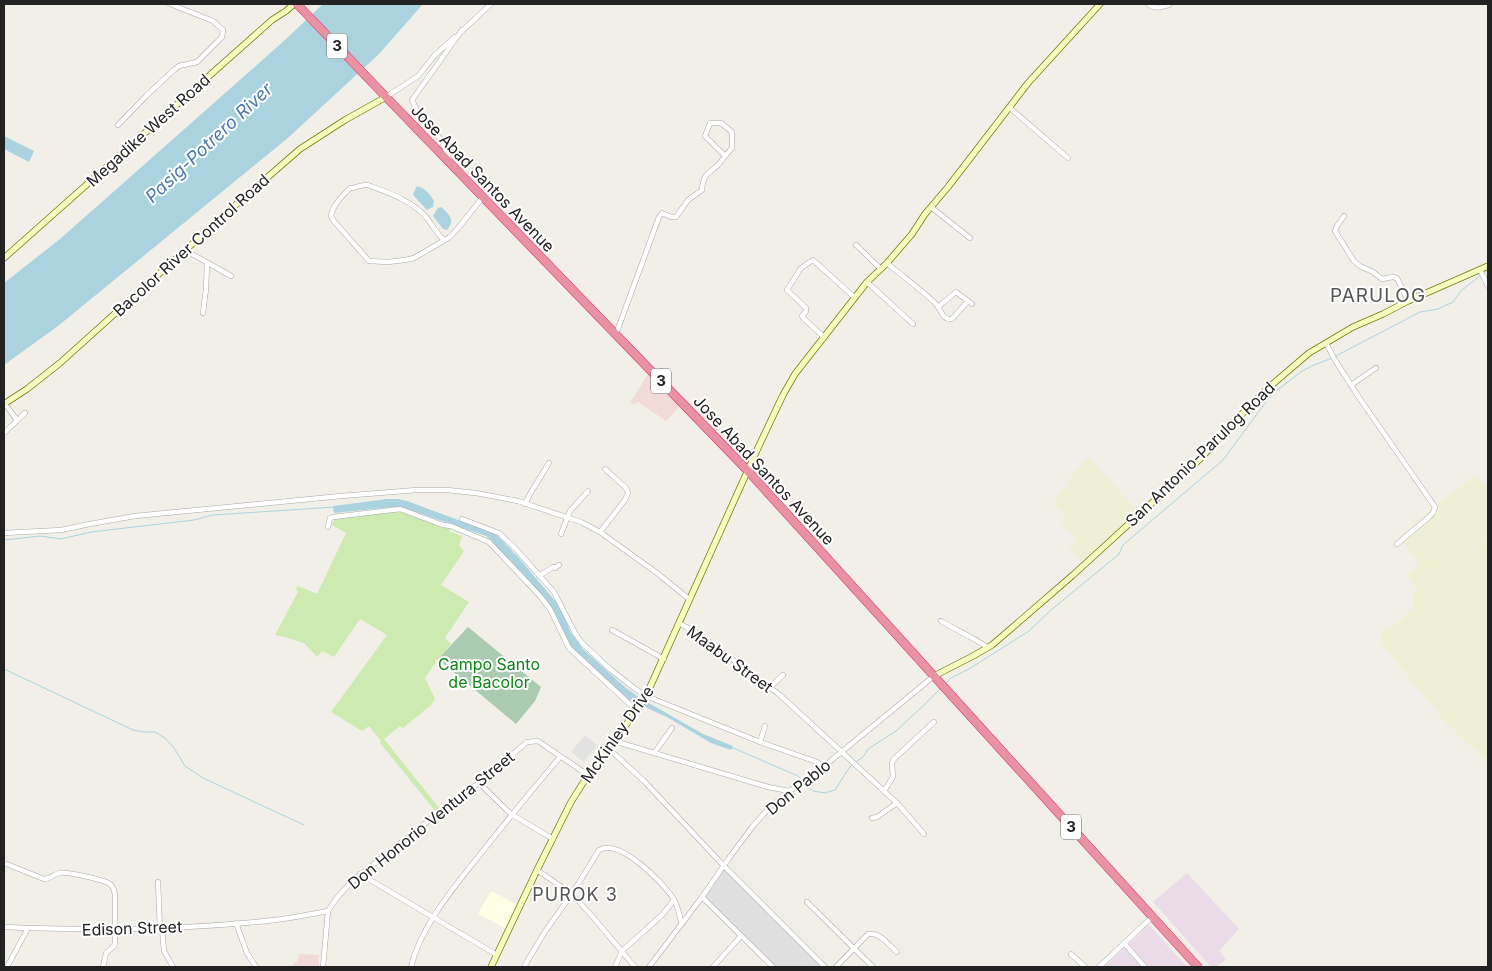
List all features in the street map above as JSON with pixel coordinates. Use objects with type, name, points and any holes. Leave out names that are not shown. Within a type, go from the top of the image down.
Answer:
[{"type":"highway","name":"Jose Abad Santos Avenue","points":[[298,4],[748,471],[1198,967]]},
{"type":"street","points":[[118,125],[174,70],[179,66],[197,62],[222,37],[224,30],[213,21],[170,4]]},
{"type":"street","name":"Megadike West Road","points":[[4,258],[259,32],[294,4]]},
{"type":"street","points":[[386,97],[418,76],[435,54],[491,4]]},
{"type":"street","name":"McKinley Drive","points":[[491,967],[571,802],[588,775],[646,697],[772,417],[795,374],[866,282],[887,263],[912,234],[1028,83],[1100,4]]},
{"type":"street","points":[[1148,4],[1158,8],[1169,5]]},
{"type":"street","points":[[452,165],[441,139],[421,118],[412,100],[462,30]]},
{"type":"street","name":"Bacolor River Control Road","points":[[4,404],[60,363],[278,166],[300,149],[345,120],[386,97]]},
{"type":"street","points":[[1010,108],[1068,158]]},
{"type":"street","points":[[616,334],[659,217],[662,213],[676,217],[688,200],[702,190],[707,172],[718,164],[725,156],[732,148],[732,132],[721,124],[710,124],[705,136],[725,156]]},
{"type":"street","points":[[444,240],[437,234],[428,219],[411,204],[368,185],[363,184],[356,188],[350,188],[338,202],[331,216],[369,260],[380,262],[405,260],[414,258],[444,240],[459,228],[483,197]]},
{"type":"street","points":[[931,207],[970,238]]},
{"type":"street","points":[[1344,216],[1335,231],[1354,261],[1382,279],[1397,278],[1408,301]]},
{"type":"street","points":[[856,245],[881,269]]},
{"type":"street","points":[[185,250],[232,276]]},
{"type":"street","points":[[824,337],[803,318],[802,316],[806,308],[787,290],[801,268],[812,260],[854,297]]},
{"type":"street","points":[[203,313],[208,263]]},
{"type":"street","points":[[887,263],[938,307],[942,315],[950,319],[970,303],[956,292],[938,307]]},
{"type":"street","name":"San Antonio-Parulog Road","points":[[936,678],[987,647],[1073,575],[1200,459],[1238,417],[1267,389],[1309,353],[1353,327],[1408,301],[1481,273],[1488,266]]},
{"type":"street","points":[[1481,273],[1488,286]]},
{"type":"street","points":[[866,282],[913,324]]},
{"type":"street","points":[[1326,343],[1351,385],[1435,507],[1429,516],[1397,544]]},
{"type":"street","points":[[1351,385],[1376,368]]},
{"type":"street","points":[[4,404],[17,420]]},
{"type":"street","points":[[4,433],[25,413]]},
{"type":"street","points":[[525,504],[549,463]]},
{"type":"street","points":[[600,532],[625,500],[628,493],[626,488],[604,469]]},
{"type":"street","points":[[4,533],[61,530],[150,515],[341,496],[417,490],[447,490],[476,493],[518,502],[581,522],[600,532],[657,573],[689,599]]},
{"type":"street","points":[[560,534],[572,508],[588,491]]},
{"type":"street","points":[[328,526],[332,517],[400,510],[451,526],[488,542],[539,595],[550,610],[570,648],[638,709]]},
{"type":"street","points":[[462,519],[499,533],[515,548],[554,592],[575,633],[582,642],[610,669],[646,697],[824,766]]},
{"type":"street","points":[[539,576],[550,568],[555,568],[559,565]]},
{"type":"street","points":[[941,620],[987,647]]},
{"type":"street","name":"Maabu Street","points":[[680,624],[696,632],[780,695],[884,791],[924,834]]},
{"type":"street","points":[[612,630],[664,659]]},
{"type":"street","points":[[770,687],[783,676]]},
{"type":"street","name":"Don Pablo","points":[[649,967],[753,826],[770,808],[789,791],[805,782],[936,678]]},
{"type":"street","points":[[884,791],[893,777],[893,760],[934,722]]},
{"type":"street","points":[[760,742],[766,726]]},
{"type":"street","points":[[655,752],[672,728]]},
{"type":"street","name":"Don Honorio Ventura Street","points":[[328,911],[341,893],[360,874],[479,783],[527,742],[538,740],[588,775]]},
{"type":"street","points":[[614,740],[768,787],[789,791]]},
{"type":"street","points":[[608,748],[644,781],[724,866],[825,967]]},
{"type":"street","points":[[411,967],[420,943],[451,891],[560,757]]},
{"type":"street","points":[[479,783],[512,814],[553,839]]},
{"type":"street","points":[[872,818],[877,817],[896,803]]},
{"type":"street","points":[[524,967],[544,933],[572,894],[599,850],[605,847],[612,848],[638,861],[652,874],[674,900],[682,924]]},
{"type":"street","points":[[4,863],[41,879],[48,879],[61,872],[101,880],[112,887],[115,892],[114,946],[106,953],[103,967]]},
{"type":"street","points":[[537,870],[572,894],[635,967]]},
{"type":"street","points":[[360,874],[497,955]]},
{"type":"street","points":[[158,882],[164,951],[173,967]]},
{"type":"street","points":[[702,897],[773,967]]},
{"type":"street","points":[[616,967],[622,952],[674,900]]},
{"type":"street","points":[[807,902],[874,967]]},
{"type":"street","points":[[323,967],[328,911]]},
{"type":"street","name":"Edison Street","points":[[4,927],[161,928],[278,919],[328,911]]},
{"type":"street","points":[[1099,967],[1152,917]]},
{"type":"street","points":[[236,923],[247,953],[256,967]]},
{"type":"street","points":[[7,967],[28,928]]},
{"type":"street","points":[[836,967],[868,934],[872,933],[877,934],[897,952]]},
{"type":"street","points":[[713,967],[741,936]]},
{"type":"street","points":[[1124,943],[1146,967]]},
{"type":"street","points":[[1071,954],[1085,967]]},
{"type":"shaded area","points":[[648,374],[679,407],[666,421],[638,402],[630,403]]},
{"type":"shaded area","points":[[1088,457],[1138,511],[1081,563],[1069,549],[1077,539],[1061,524],[1066,516],[1053,503],[1067,482]]},
{"type":"shaded area","points":[[1478,477],[1488,488],[1488,532],[1460,559],[1488,592],[1488,762],[1446,723],[1382,644],[1381,632],[1402,620],[1414,606],[1414,593],[1444,570],[1416,589],[1407,576],[1417,567],[1417,559],[1399,537],[1437,504],[1471,479]]},
{"type":"shaded area","points":[[1488,535],[1488,591],[1462,559]]},
{"type":"shaded area","points":[[585,735],[597,745],[584,762],[571,752]]},
{"type":"shaded area","points":[[723,868],[821,967],[777,967],[705,897]]},
{"type":"shaded area","points":[[1187,873],[1239,929],[1219,951],[1226,960],[1215,967],[1211,967],[1153,902]]},
{"type":"shaded area","points":[[491,891],[518,905],[507,929],[478,914]]},
{"type":"shaded area","points":[[1149,925],[1187,967],[1104,967]]},
{"type":"shaded area","points":[[299,954],[319,955],[319,967],[293,967],[293,963],[297,962]]},
{"type":"green space","points":[[402,512],[450,528],[449,531],[462,536],[459,546],[464,551],[441,585],[469,602],[445,638],[451,644],[425,678],[435,699],[431,705],[403,728],[400,726],[384,739],[440,809],[436,812],[380,743],[381,741],[369,726],[362,731],[331,712],[387,635],[360,619],[334,657],[322,651],[317,657],[304,643],[275,635],[298,592],[296,589],[298,586],[317,594],[346,533],[332,525],[335,518]]},
{"type":"green space","name":"Campo Santo de Bacolor","points":[[468,627],[541,687],[535,701],[516,724],[438,659]]},
{"type":"water","name":"Pasig-Potrero River","points":[[323,4],[423,4],[379,54],[289,137],[58,326],[4,365],[4,283],[60,239],[285,40]]},
{"type":"water","points":[[4,136],[34,151],[29,162],[4,149]]},
{"type":"water","points":[[417,186],[431,196],[434,201],[433,207],[427,210],[414,196],[413,194]]},
{"type":"water","points":[[441,207],[451,220],[447,230],[443,229],[433,216],[438,208]]},
{"type":"water","points":[[387,499],[407,501],[496,534],[561,608],[571,633],[583,649],[626,688],[640,698],[703,734],[733,746],[731,750],[711,743],[667,717],[629,700],[573,649],[541,596],[486,536],[404,508],[394,507],[334,513],[333,506]]},
{"type":"waterway","points":[[1484,273],[1488,270]]},
{"type":"waterway","points":[[946,683],[951,678],[969,669],[1029,631],[1051,610],[1119,554],[1123,545],[1223,460],[1271,395],[1302,371],[1332,358],[1420,312],[1438,309],[1453,302],[1461,291],[1481,275]]},
{"type":"waterway","points":[[4,540],[40,536],[61,539],[91,532],[194,520],[213,515],[335,507]]},
{"type":"waterway","points":[[4,669],[133,730],[155,732],[165,738],[174,748],[185,766],[203,778],[304,825]]},
{"type":"waterway","points":[[856,762],[863,757],[868,749],[896,731],[941,688]]},
{"type":"waterway","points":[[731,747],[798,776],[813,791],[825,793],[835,790],[853,764]]},
{"type":"district","name":"PARULOG","points":[[1378,295]]},
{"type":"district","name":"PUROK 3","points":[[575,895]]}]
